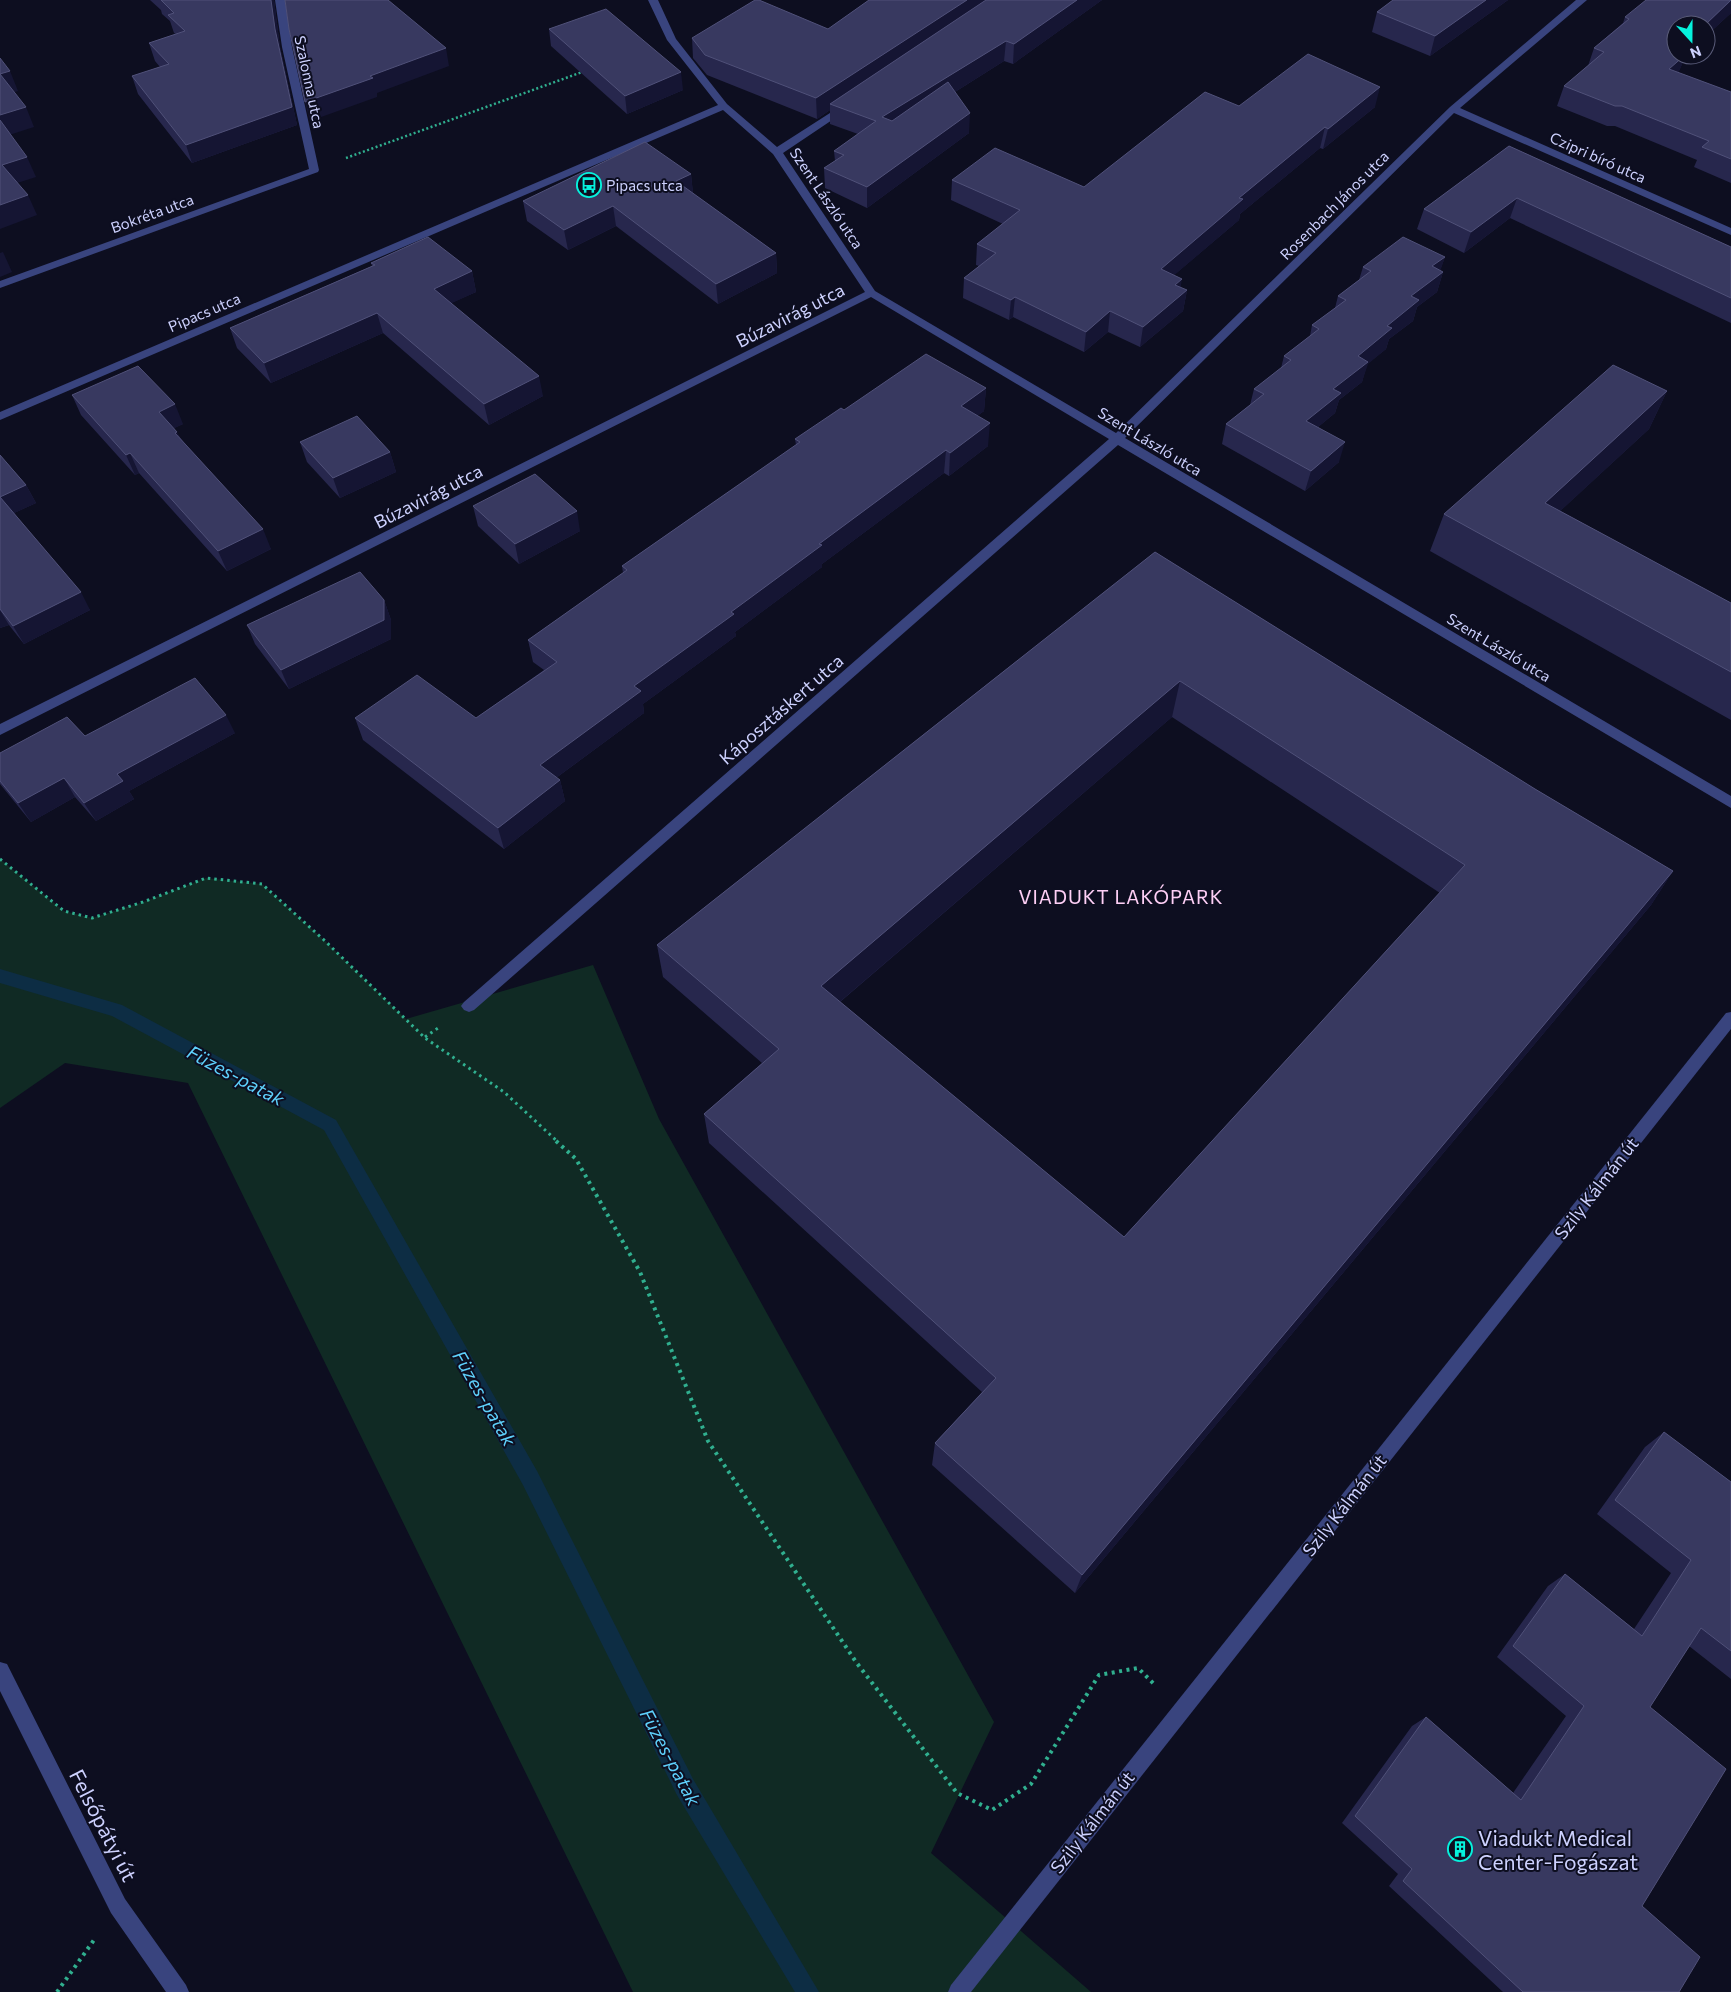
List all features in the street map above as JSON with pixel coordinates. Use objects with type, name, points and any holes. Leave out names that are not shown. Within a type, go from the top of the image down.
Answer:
[{"type":"street","name":"Szalonna utca","points":[[280,0],[286,47],[314,170]]},
{"type":"street","name":"Szent László utca","points":[[653,0],[672,40],[724,106],[777,152],[871,293],[1731,803]]},
{"type":"street","name":"Rosenbach János utca","points":[[1116,440],[1453,109],[1582,0]]},
{"type":"street","points":[[777,152],[859,98]]},
{"type":"street","name":"Pipacs utca","points":[[0,416],[724,106]]},
{"type":"street","name":"Czipri bíró utca","points":[[1453,109],[1731,232]]},
{"type":"street","name":"Bokréta utca","points":[[0,285],[314,170]]},
{"type":"street","name":"Búzavirág utca","points":[[0,730],[871,293]]},
{"type":"street","name":"Káposztáskert utca","points":[[470,1006],[1116,440]]},
{"type":"street","name":"Szily Kálmán út","points":[[958,1992],[1731,1018]]},
{"type":"street","name":"Felsőpátyi út","points":[[0,1671],[118,1906],[179,1992]]},
{"type":"path","points":[[314,170],[590,70]]},
{"type":"path","points":[[0,859],[64,911],[92,918],[143,902],[206,878],[262,884],[324,940],[425,1038],[504,1092],[576,1159],[640,1272],[708,1441],[856,1662],[957,1793],[992,1810],[1031,1784],[1099,1675],[1138,1668],[1181,1710]]},
{"type":"path","points":[[57,1992],[118,1906]]},
{"type":"green space","points":[[0,859],[64,911],[92,918],[143,902],[206,878],[262,884],[324,940],[406,1019],[593,965],[659,1119],[994,1722],[931,1853],[1091,1992],[633,1992],[188,1083],[65,1063],[0,1108]]},
{"type":"building","points":[[161,0],[271,0],[275,29],[292,107],[186,145],[132,76],[169,64],[149,43],[185,31],[168,15],[174,13]]},
{"type":"building","points":[[285,0],[388,0],[446,48],[370,76],[373,78],[305,102],[289,29]]},
{"type":"building","points":[[755,0],[828,29],[869,0],[967,0],[816,98],[705,55],[692,38]]},
{"type":"building","points":[[986,0],[1077,0],[1014,44],[1006,41],[882,117],[892,121],[948,82],[970,113],[867,187],[824,168],[844,155],[834,151],[876,121],[830,104]]},
{"type":"building","points":[[1393,0],[1486,0],[1435,36],[1377,12]]},
{"type":"building","points":[[1646,0],[1731,0],[1715,15],[1666,15],[1666,65],[1674,65],[1669,69],[1731,92],[1731,159],[1702,147],[1709,141],[1622,106],[1615,106],[1564,86],[1604,52],[1594,48],[1629,19],[1625,17]]},
{"type":"building","points":[[606,9],[681,72],[625,96],[549,29]]},
{"type":"building","points":[[1308,54],[1380,87],[1328,129],[1325,127],[1239,198],[1243,199],[1161,269],[1182,279],[1175,285],[1187,290],[1143,327],[1110,311],[1086,332],[1015,297],[1011,300],[964,278],[996,253],[977,244],[1020,210],[952,180],[995,148],[1084,187],[1205,92],[1239,106]]},
{"type":"building","points":[[0,58],[10,71],[0,74]]},
{"type":"building","points":[[0,74],[26,107],[0,115]]},
{"type":"building","points":[[0,120],[27,157],[2,165],[28,195],[0,205]]},
{"type":"building","points":[[645,142],[691,174],[676,181],[776,253],[716,284],[613,206],[564,230],[523,201]]},
{"type":"building","points":[[1509,146],[1731,247],[1731,298],[1517,198],[1471,232],[1424,209]]},
{"type":"building","points":[[428,237],[472,271],[434,289],[539,376],[484,404],[377,313],[264,363],[230,328],[375,265],[371,263]]},
{"type":"building","points":[[1403,237],[1445,257],[1432,266],[1443,272],[1411,296],[1419,300],[1387,326],[1392,328],[1358,356],[1368,362],[1333,389],[1341,393],[1306,421],[1345,442],[1311,471],[1226,424],[1264,394],[1254,389],[1291,360],[1284,356],[1319,329],[1312,325],[1346,300],[1338,296],[1371,271],[1363,267]]},
{"type":"building","points":[[926,354],[986,388],[961,406],[990,423],[950,453],[946,450],[731,612],[734,614],[634,686],[641,691],[540,765],[560,780],[498,828],[355,718],[417,675],[476,718],[557,662],[528,640],[627,570],[622,566],[800,442],[795,439],[841,408],[844,410]]},
{"type":"building","points":[[1613,365],[1667,391],[1545,503],[1731,603],[1731,672],[1444,514]]},
{"type":"building","points":[[138,366],[175,404],[159,412],[177,432],[175,433],[263,529],[218,551],[130,453],[126,455],[72,395]]},
{"type":"building","points":[[357,416],[390,452],[333,478],[300,442]]},
{"type":"building","points":[[0,455],[26,485],[0,497]]},
{"type":"building","points":[[535,474],[577,511],[515,544],[473,506]]},
{"type":"building","points":[[0,497],[81,592],[13,626],[0,609]]},
{"type":"building","points":[[1155,552],[1535,789],[1673,871],[1082,1575],[935,1443],[996,1378],[704,1114],[779,1049],[657,945]],"holes":[[[1180,681],[1465,865],[1124,1237],[821,986]]]},
{"type":"building","points":[[360,572],[384,600],[384,620],[281,670],[247,625]]},
{"type":"building","points":[[195,678],[226,715],[117,774],[123,781],[84,803],[64,778],[18,803],[0,781],[0,753],[67,717],[85,736]]},
{"type":"building","points":[[1664,1432],[1731,1482],[1731,1651],[1701,1628],[1650,1707],[1726,1769],[1642,1906],[1700,1957],[1679,1992],[1523,1992],[1403,1881],[1412,1869],[1355,1816],[1426,1717],[1521,1800],[1584,1706],[1513,1646],[1565,1574],[1642,1636],[1691,1560],[1615,1500]]},
{"type":"waterway","name":"Füzes-patak","points":[[0,976],[116,1010],[330,1125],[530,1478],[685,1787],[808,1992]]},
{"type":"place","name":"Pipacs utca","points":[[589,185]]},
{"type":"place","name":"Viadukt Medical Center-Fogászat","points":[[1460,1849]]},
{"type":"district","name":"VIADUKT LAKÓPARK","points":[[1121,896]]}]
